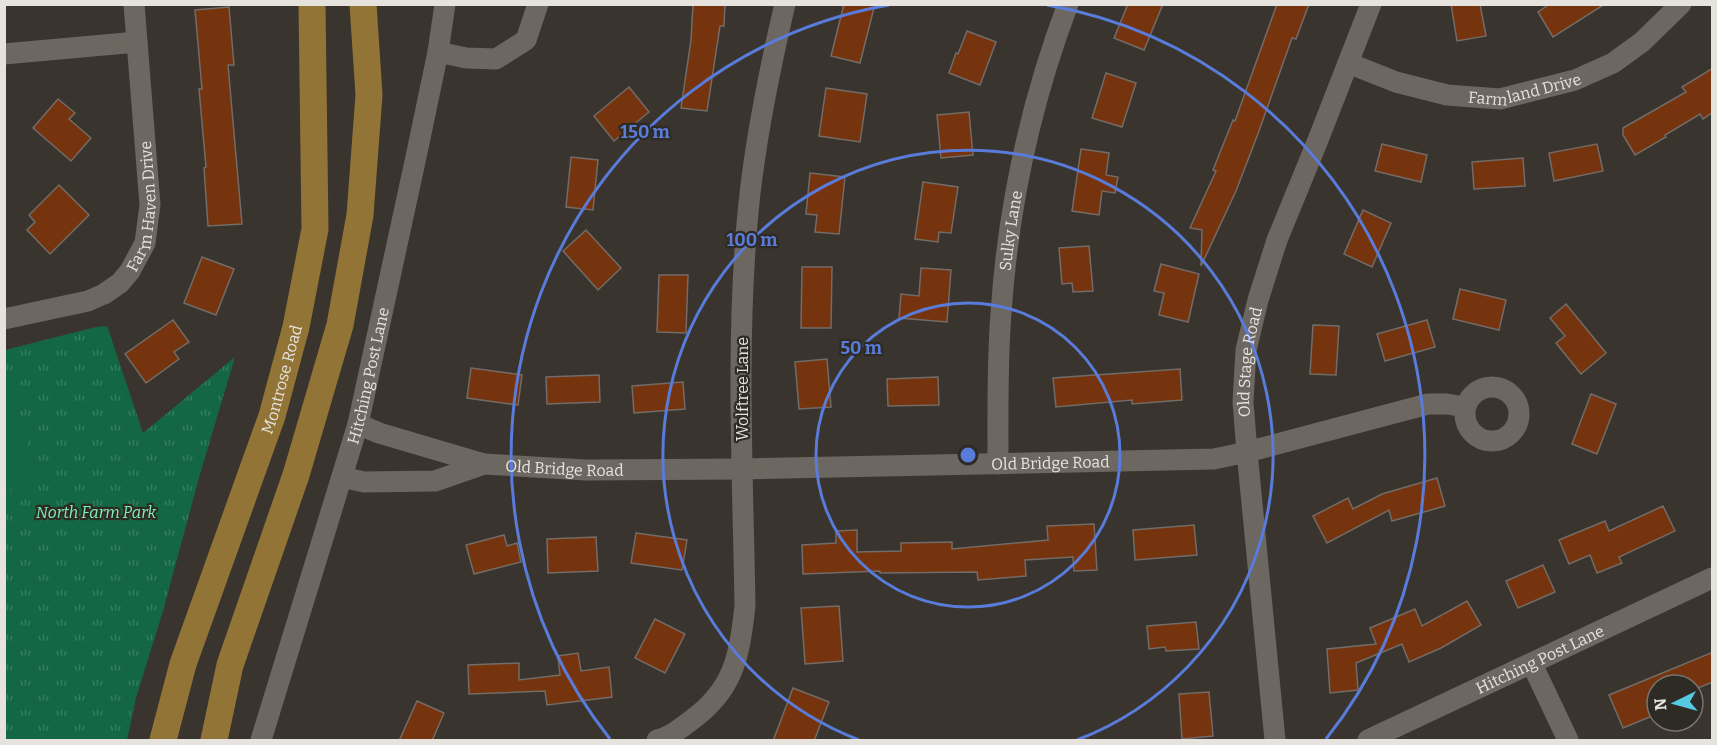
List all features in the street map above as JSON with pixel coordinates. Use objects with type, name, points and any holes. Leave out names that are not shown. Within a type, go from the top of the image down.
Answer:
[{"type":"main road","name":"Montrose Road","points":[[163,741],[183,664],[272,416],[296,327],[315,229],[312,4]]},
{"type":"main road","points":[[214,741],[231,665],[296,475],[340,325],[360,215],[369,95],[363,4]]},
{"type":"street","name":"Farm Haven Drive","points":[[4,319],[88,301],[104,294],[120,283],[130,271],[145,243],[150,205],[134,4]]},
{"type":"street","name":"Hitching Post Lane","points":[[261,741],[358,424],[438,52],[445,4]]},
{"type":"street","points":[[438,52],[466,58],[496,59],[526,40],[538,4]]},
{"type":"street","name":"Wolftree Lane","points":[[657,741],[669,737],[704,711],[727,683],[740,647],[745,606],[741,336],[747,224],[753,168],[785,4]]},
{"type":"street","name":"Sulky Lane","points":[[998,464],[1000,322],[1012,217],[1037,101],[1056,35],[1068,4]]},
{"type":"street","name":"Old Stage Road","points":[[1275,741],[1243,402],[1245,350],[1277,240],[1371,4]]},
{"type":"street","name":"Farmland Drive","points":[[1348,63],[1396,82],[1447,95],[1500,99],[1575,80],[1613,63],[1642,42],[1681,4]]},
{"type":"street","points":[[4,54],[137,42]]},
{"type":"street","name":"Old Bridge Road","points":[[358,424],[379,433],[484,464],[586,470],[742,469],[1214,459],[1428,404],[1465,407]]},
{"type":"street","name":"Old Bridge Road","points":[[342,477],[364,482],[435,481],[484,464]]},
{"type":"street","name":"Hitching Post Lane","points":[[1368,741],[1713,578]]},
{"type":"street","points":[[1532,664],[1568,741]]},
{"type":"green space","name":"North Farm Park","points":[[107,326],[143,433],[235,357],[136,698],[127,740],[5,740],[5,350]]},
{"type":"green space","points":[[11,385],[38,482],[5,491],[5,386]]},
{"type":"building","points":[[693,4],[725,4],[724,26],[720,26],[707,111],[681,108],[691,40]]},
{"type":"building","points":[[844,4],[875,4],[860,63],[831,56]]},
{"type":"building","points":[[1128,4],[1163,4],[1144,50],[1114,38]]},
{"type":"building","points":[[1277,4],[1309,4],[1296,39],[1292,38],[1236,191],[1201,266],[1202,230],[1190,228],[1216,171],[1213,170],[1233,120],[1235,121]]},
{"type":"building","points":[[1451,4],[1480,4],[1486,36],[1457,41]]},
{"type":"building","points":[[1550,4],[1605,4],[1553,37],[1538,12]]},
{"type":"building","points":[[229,7],[234,65],[228,65],[242,224],[208,226],[204,168],[206,167],[199,89],[202,89],[195,10]]},
{"type":"building","points":[[967,31],[996,42],[980,85],[949,73]]},
{"type":"building","points":[[1713,68],[1713,112],[1703,119],[1700,114],[1635,155],[1623,135],[1623,128],[1686,92],[1682,87]]},
{"type":"building","points":[[1106,73],[1136,83],[1122,127],[1092,118]]},
{"type":"building","points":[[629,87],[649,112],[614,141],[594,116]]},
{"type":"building","points":[[826,88],[867,94],[860,142],[819,136]]},
{"type":"building","points":[[58,99],[75,113],[69,119],[91,138],[71,161],[33,128]]},
{"type":"building","points":[[969,112],[973,155],[941,158],[937,115]]},
{"type":"building","points":[[1382,144],[1427,155],[1421,182],[1375,171]]},
{"type":"building","points":[[1597,144],[1603,171],[1554,181],[1549,153]]},
{"type":"building","points":[[1081,149],[1109,153],[1106,175],[1118,177],[1115,193],[1102,191],[1099,215],[1072,211]]},
{"type":"building","points":[[571,157],[598,160],[593,210],[566,207]]},
{"type":"building","points":[[1523,158],[1525,186],[1474,189],[1472,162]]},
{"type":"building","points":[[810,173],[845,177],[839,234],[815,232],[817,215],[806,214]]},
{"type":"building","points":[[923,182],[958,187],[951,233],[939,232],[938,242],[915,239]]},
{"type":"building","points":[[59,185],[89,215],[50,254],[27,230],[35,222],[29,215]]},
{"type":"building","points":[[1363,210],[1391,223],[1372,267],[1344,254]]},
{"type":"building","points":[[586,230],[621,268],[598,290],[563,251]]},
{"type":"building","points":[[1089,246],[1093,291],[1073,292],[1072,283],[1062,284],[1059,248]]},
{"type":"building","points":[[202,257],[234,269],[216,315],[184,303]]},
{"type":"building","points":[[1161,264],[1199,274],[1188,322],[1159,315],[1164,293],[1154,291]]},
{"type":"building","points":[[802,267],[832,267],[831,328],[801,328]]},
{"type":"building","points":[[921,268],[951,270],[947,322],[899,318],[901,294],[919,296]]},
{"type":"building","points":[[659,275],[688,275],[686,333],[657,332]]},
{"type":"building","points":[[1460,289],[1506,300],[1499,330],[1453,319]]},
{"type":"building","points":[[1566,304],[1606,353],[1581,374],[1556,343],[1565,336],[1550,318]]},
{"type":"building","points":[[173,320],[189,342],[174,352],[179,359],[146,383],[125,354]]},
{"type":"building","points":[[1427,320],[1435,347],[1385,361],[1377,334]]},
{"type":"building","points":[[1313,325],[1339,326],[1336,375],[1310,374]]},
{"type":"building","points":[[827,359],[831,407],[799,409],[795,362]]},
{"type":"building","points":[[471,368],[522,375],[518,405],[467,398]]},
{"type":"building","points":[[1180,369],[1182,400],[1132,404],[1132,400],[1056,407],[1053,378]]},
{"type":"building","points":[[599,375],[600,402],[547,404],[546,377]]},
{"type":"building","points":[[938,377],[939,405],[888,406],[887,379]]},
{"type":"building","points":[[683,382],[685,409],[634,413],[632,386]]},
{"type":"building","points":[[1591,394],[1616,404],[1597,454],[1572,444]]},
{"type":"building","points":[[1437,478],[1445,506],[1392,521],[1389,510],[1327,543],[1313,516],[1348,498],[1353,509],[1382,494]]},
{"type":"building","points":[[1663,506],[1675,531],[1619,557],[1622,563],[1597,573],[1590,555],[1569,564],[1559,540],[1605,521],[1609,531]]},
{"type":"building","points":[[1094,524],[1097,570],[1074,571],[1073,557],[1025,560],[1026,576],[978,580],[977,572],[880,573],[880,571],[803,574],[802,545],[836,543],[836,531],[857,530],[857,552],[901,551],[901,543],[952,542],[952,549],[1048,540],[1047,526]]},
{"type":"building","points":[[1194,525],[1197,555],[1135,560],[1133,530]]},
{"type":"building","points":[[636,533],[687,540],[682,570],[631,563]]},
{"type":"building","points":[[504,535],[507,546],[517,543],[521,562],[474,574],[466,545]]},
{"type":"building","points":[[596,537],[598,571],[548,573],[547,539]]},
{"type":"building","points":[[1543,565],[1555,592],[1518,608],[1506,581]]},
{"type":"building","points":[[1467,601],[1481,625],[1441,648],[1409,662],[1402,644],[1356,663],[1358,690],[1330,693],[1327,649],[1376,644],[1370,628],[1415,609],[1422,626]]},
{"type":"building","points":[[839,606],[843,661],[805,664],[801,608]]},
{"type":"building","points":[[655,619],[685,634],[665,673],[635,658]]},
{"type":"building","points":[[1196,622],[1199,649],[1166,651],[1165,647],[1149,649],[1147,626]]},
{"type":"building","points":[[1713,652],[1713,682],[1705,685],[1705,673],[1662,673]]},
{"type":"building","points":[[578,653],[581,671],[609,667],[612,697],[547,705],[545,691],[469,694],[468,665],[519,663],[519,680],[560,675],[558,656]]},
{"type":"building","points":[[1645,680],[1645,719],[1623,728],[1609,695]]},
{"type":"building","points":[[793,688],[829,702],[814,741],[773,741]]},
{"type":"building","points":[[1209,692],[1213,736],[1182,739],[1179,694]]},
{"type":"building","points":[[417,701],[444,713],[432,741],[399,741]]}]
